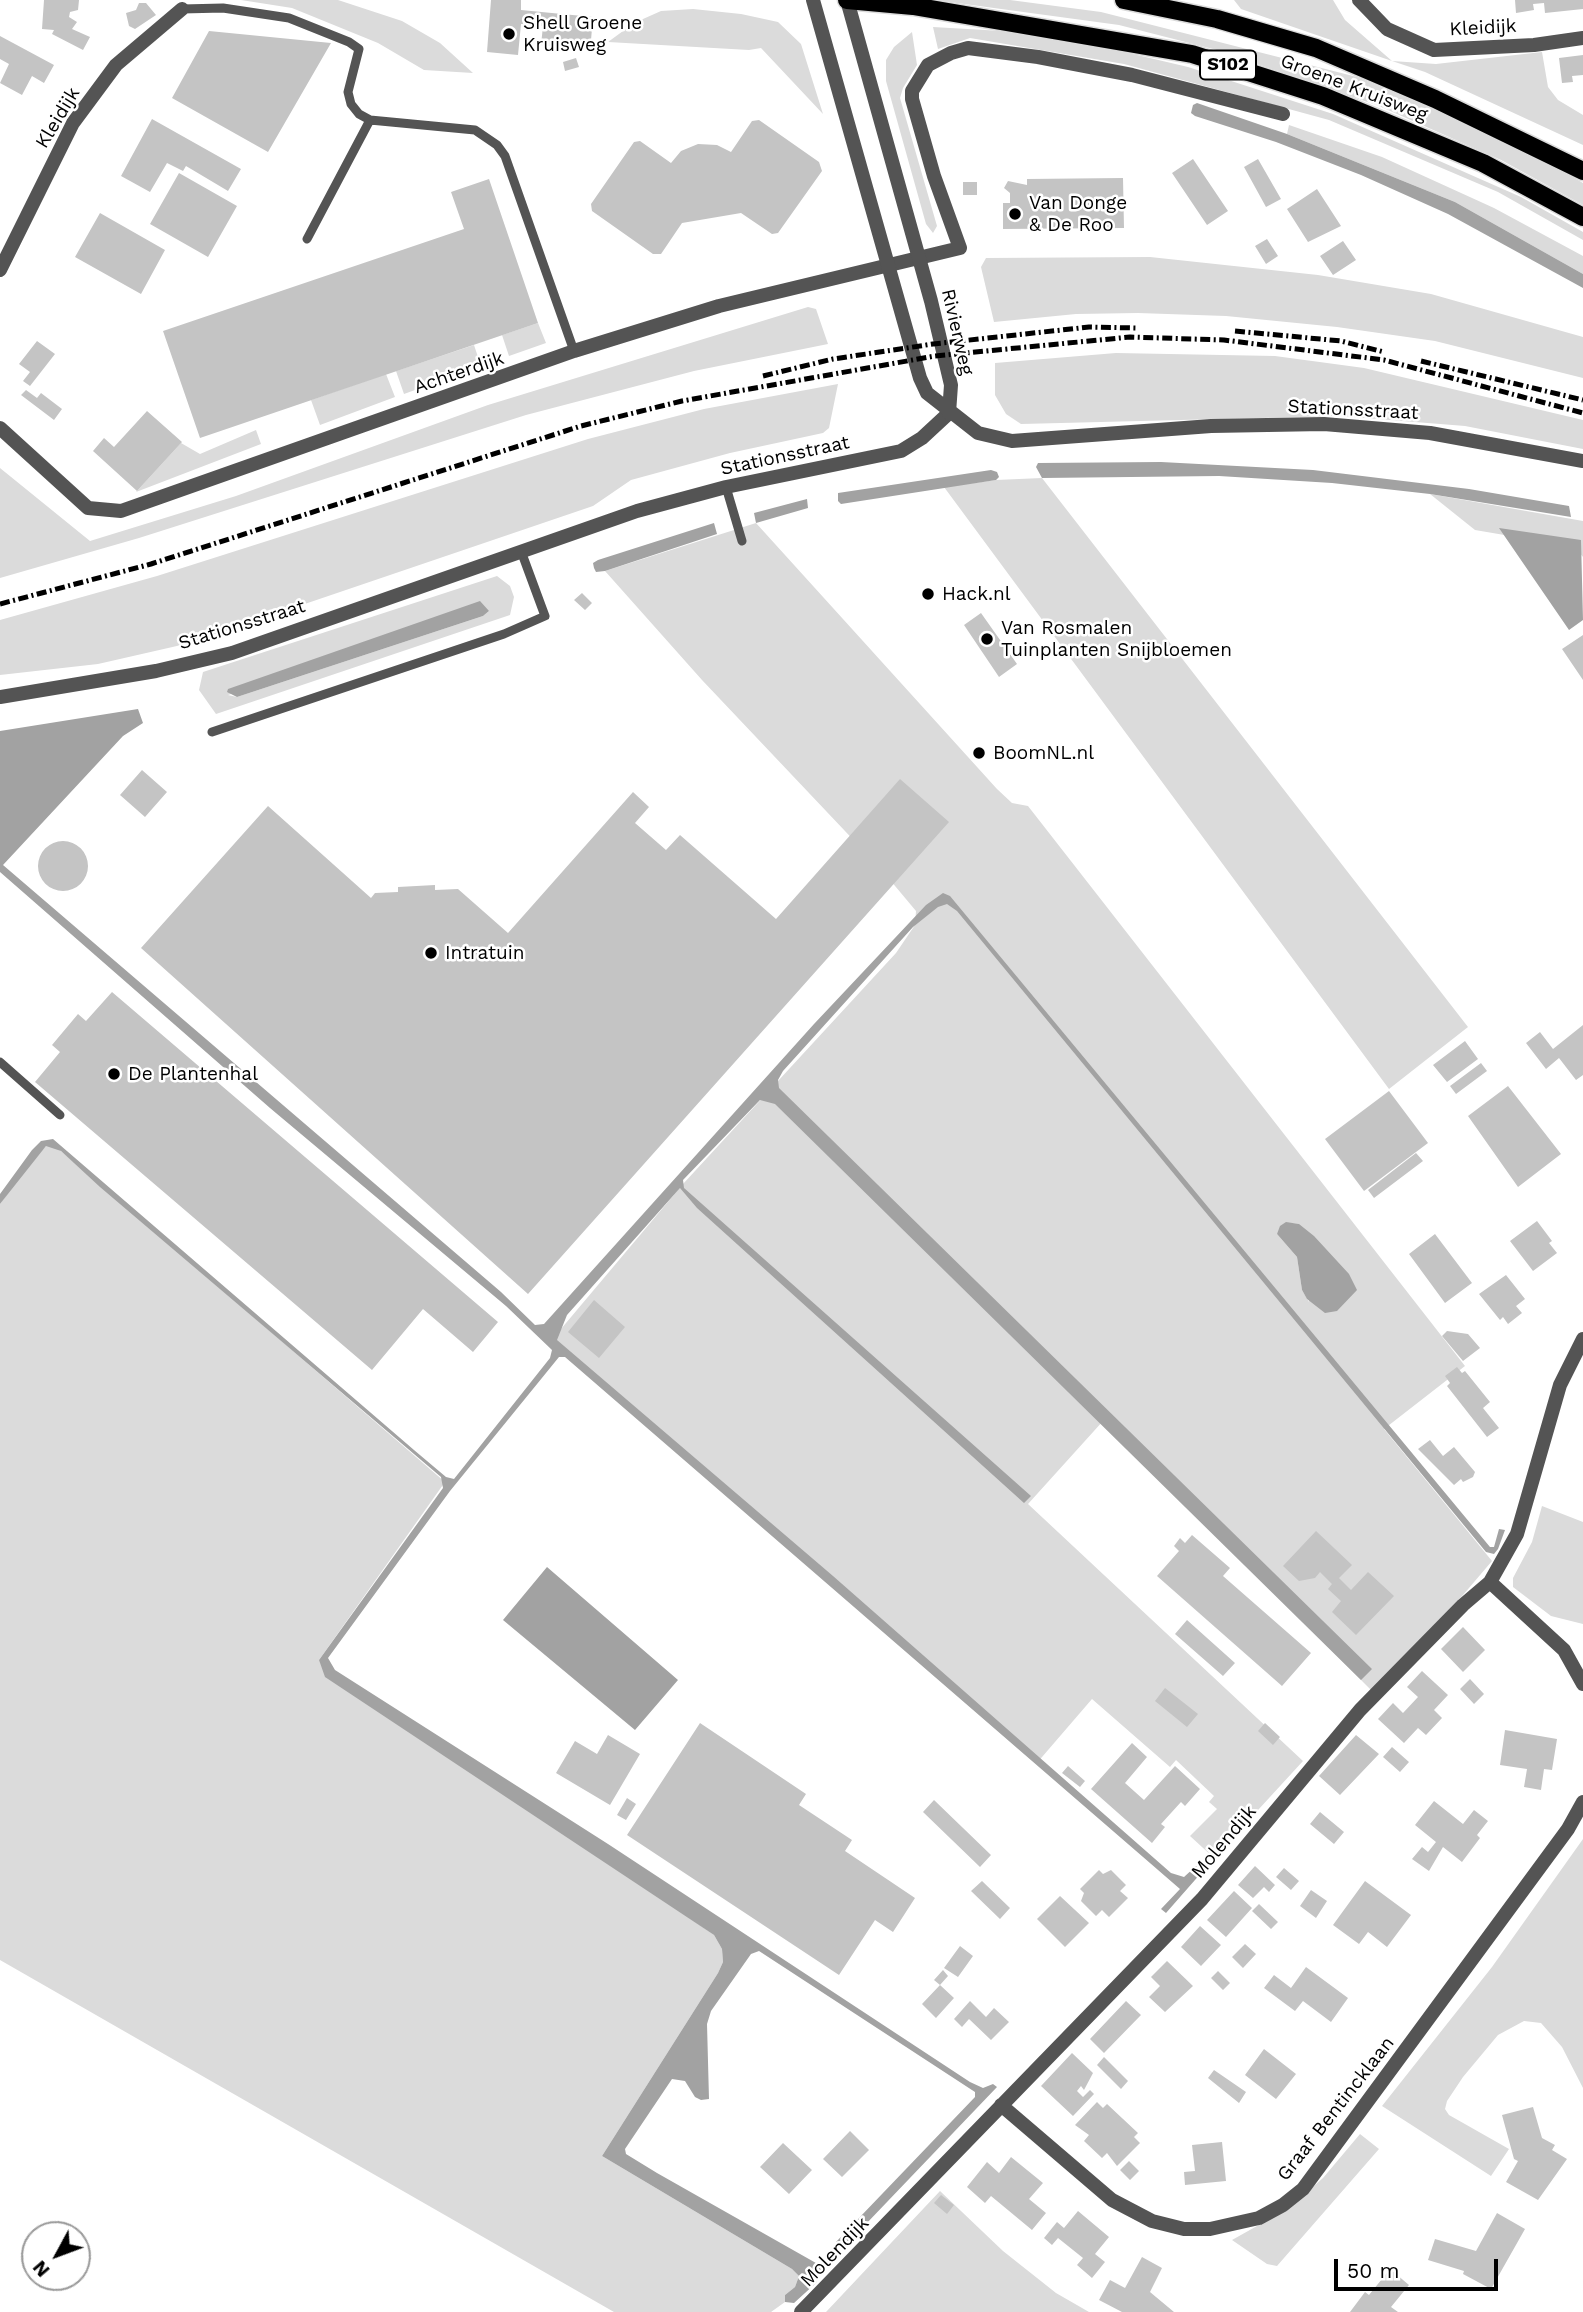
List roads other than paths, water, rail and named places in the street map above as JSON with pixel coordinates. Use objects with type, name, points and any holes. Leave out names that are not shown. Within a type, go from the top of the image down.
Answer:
[{"type":"main road","name":"Groene Kruisweg","points":[[847,0],[913,6],[1192,54],[1323,96],[1471,158],[1583,217]]},
{"type":"main road","name":"Groene Kruisweg","points":[[1124,0],[1217,19],[1316,48],[1435,99],[1583,172]]},
{"type":"street","points":[[813,0],[920,378],[927,393],[949,413]]},
{"type":"street","name":"Rivierweg","points":[[847,0],[920,258],[951,385],[949,413]]},
{"type":"street","name":"Kleidijk","points":[[1359,0],[1387,29],[1434,50],[1534,45],[1583,38]]},
{"type":"street","name":"Kleidijk","points":[[0,270],[73,123],[116,65],[182,9]]},
{"type":"street","name":"Achterdijk","points":[[0,428],[88,508],[121,511],[574,351],[719,306],[960,248],[922,138],[912,91],[928,65],[938,58],[968,48],[1038,57],[1132,75],[1283,114]]},
{"type":"street","name":"Stationsstraat","points":[[0,697],[156,671],[232,653],[637,512],[726,487],[901,451],[922,438],[949,413],[978,433],[1012,442],[1211,426],[1324,424],[1430,433],[1583,461]]},
{"type":"street","name":"Molendijk","points":[[801,2312],[849,2267],[1001,2105],[1202,1899],[1360,1710],[1490,1582],[1517,1534],[1560,1385],[1583,1339]]},
{"type":"street","points":[[1490,1582],[1564,1650],[1583,1684]]},
{"type":"street","points":[[1564,1650],[1583,1657]]},
{"type":"street","name":"Graaf Bentincklaan","points":[[1001,2105],[1112,2200],[1152,2221],[1184,2229],[1210,2229],[1259,2218],[1283,2205],[1303,2189],[1568,1829],[1583,1802]]},
{"type":"lane","points":[[182,9],[223,8],[289,18],[349,42],[359,49],[348,92],[351,104],[370,120],[475,130],[497,145],[505,156],[574,351]]},
{"type":"lane","points":[[307,239],[370,120]]},
{"type":"lane","points":[[726,487],[742,541]]},
{"type":"lane","points":[[212,732],[504,634],[545,616],[521,551]]},
{"type":"lane","points":[[0,1062],[60,1115]]},
{"type":"railway","points":[[763,376],[833,359],[933,344],[1089,327],[1137,328]]},
{"type":"railway","points":[[1235,331],[1341,341],[1384,352]]},
{"type":"railway","points":[[0,604],[151,564],[581,426],[682,401],[935,356],[1130,337],[1224,340],[1384,360],[1583,413]]},
{"type":"railway","points":[[1421,361],[1583,400]]},
{"type":"place","name":"Shell Groene Kruisweg","points":[[509,34]]},
{"type":"place","name":"Van Donge & De Roo","points":[[1015,214]]},
{"type":"place","name":"Hack.nl","points":[[928,594]]},
{"type":"place","name":"Van Rosmalen Tuinplanten Snijbloemen","points":[[987,639]]},
{"type":"place","name":"BoomNL.nl","points":[[979,753]]},
{"type":"place","name":"Intratuin","points":[[431,953]]},
{"type":"place","name":"De Plantenhal","points":[[114,1074]]}]
